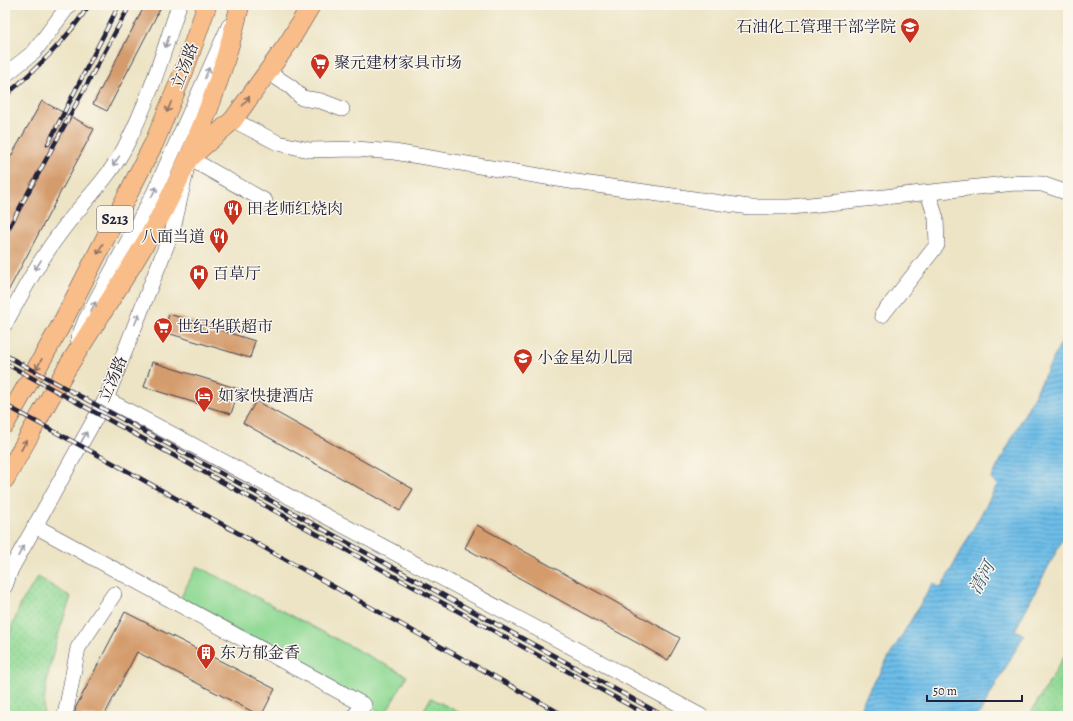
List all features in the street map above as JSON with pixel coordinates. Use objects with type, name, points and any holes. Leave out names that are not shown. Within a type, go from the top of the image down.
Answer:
[{"type":"main road","name":"立汤路","points":[[5,424],[60,327],[154,143],[184,71],[207,5]]},
{"type":"main road","name":"立汤路","points":[[5,479],[67,368],[118,289],[150,234],[189,158],[209,110],[229,53],[239,5]]},
{"type":"main road","points":[[189,158],[233,120],[289,42],[311,5]]},
{"type":"street","points":[[5,75],[34,52],[69,5]]},
{"type":"street","name":"立汤路","points":[[5,324],[37,265],[64,228],[92,195],[124,150],[157,72],[179,5]]},
{"type":"street","points":[[67,368],[86,319],[154,193],[179,139],[208,68],[239,5]]},
{"type":"street","points":[[268,72],[291,87],[302,98],[321,100],[342,109]]},
{"type":"street","points":[[233,120],[278,143],[309,150],[356,149],[394,152],[576,182],[749,207],[791,207],[1015,183],[1042,184],[1068,193]]},
{"type":"street","points":[[189,158],[265,201]]},
{"type":"street","name":"立汤路","points":[[5,586],[11,569],[106,399],[173,229],[189,158]]},
{"type":"street","points":[[882,315],[937,245],[936,218],[928,193]]},
{"type":"street","points":[[106,399],[701,716]]},
{"type":"street","points":[[35,526],[364,705],[354,716]]},
{"type":"street","points":[[65,716],[78,648],[114,594]]},
{"type":"green space","points":[[197,566],[407,676],[385,714],[180,599]]},
{"type":"green space","points":[[38,577],[71,597],[52,655],[46,685],[43,716],[5,716],[5,645],[21,603]]},
{"type":"green space","points":[[1068,650],[1068,716],[1029,716]]},
{"type":"green space","points":[[431,698],[466,716],[420,716]]},
{"type":"water","name":"清河","points":[[1068,330],[1068,529],[1015,630],[1024,635],[978,716],[858,716],[863,701],[933,583],[941,588],[997,485],[991,479]]},
{"type":"building","points":[[145,5],[162,5],[107,111],[93,104]]},
{"type":"building","points":[[42,101],[94,129],[5,297],[5,167]]},
{"type":"building","points":[[169,314],[255,341],[250,358],[164,332]]},
{"type":"building","points":[[152,362],[239,389],[231,414],[144,387]]},
{"type":"building","points":[[256,401],[413,489],[400,511],[243,423]]},
{"type":"building","points":[[477,525],[680,638],[668,660],[465,548]]},
{"type":"building","name":"东方郁金香","points":[[125,612],[275,689],[261,716],[137,652],[104,716],[74,716],[76,707]]},
{"type":"railway","points":[[5,96],[50,54],[71,30],[89,5]]},
{"type":"railway","points":[[48,144],[119,5]]},
{"type":"railway","points":[[5,235],[130,5]]},
{"type":"railway","points":[[5,355],[664,716]]},
{"type":"railway","points":[[5,363],[649,716]]},
{"type":"railway","points":[[5,405],[111,462],[565,716]]},
{"type":"place","name":"石油化工管理干部学院","points":[[910,44]]},
{"type":"place","name":"聚元建材家具市场","points":[[320,80]]},
{"type":"place","name":"田老师红烧肉","points":[[233,226]]},
{"type":"place","name":"八面当道","points":[[219,254]]},
{"type":"place","name":"百草厅","points":[[199,291]]},
{"type":"place","name":"世纪华联超市","points":[[163,344]]},
{"type":"place","name":"小金星幼儿园","points":[[523,375]]},
{"type":"place","name":"如家快捷酒店","points":[[204,413]]},
{"type":"place","name":"东方郁金香","points":[[206,670]]}]
